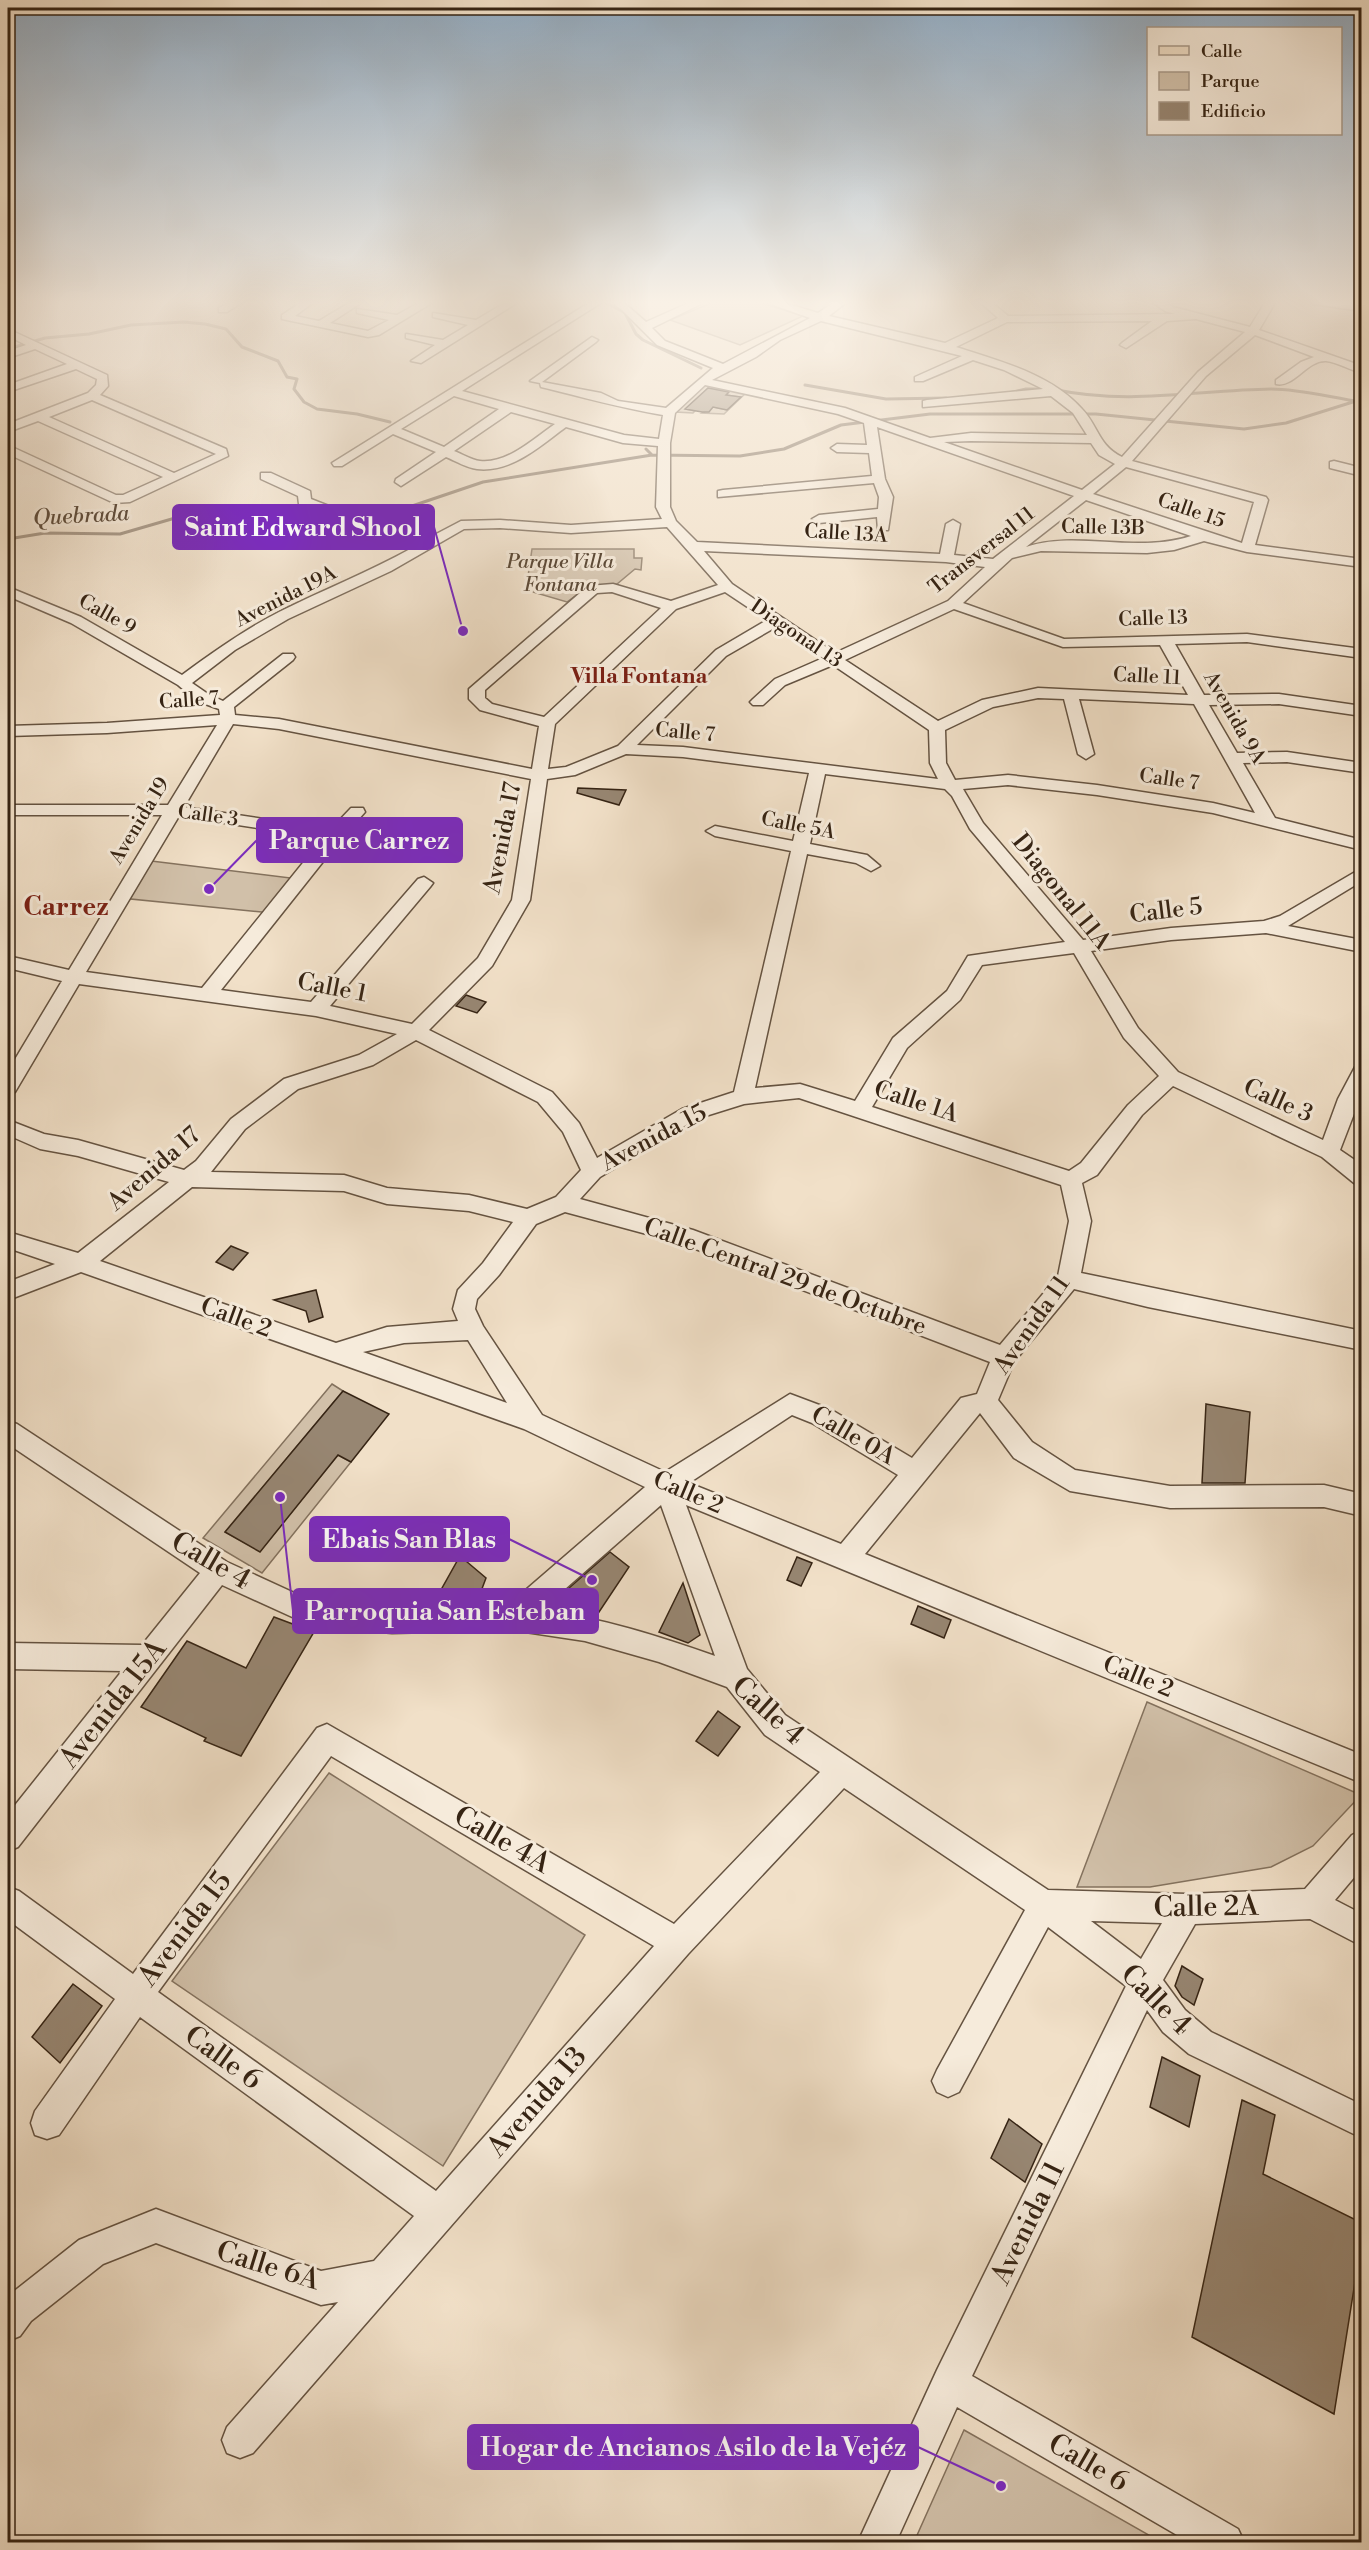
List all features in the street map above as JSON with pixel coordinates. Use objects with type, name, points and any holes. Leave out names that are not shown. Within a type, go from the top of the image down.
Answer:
[{"type":"street","points":[[8,428],[30,420]]},
{"type":"street","points":[[45,420],[175,478]]},
{"type":"street","points":[[8,450],[114,499],[125,499],[216,461],[222,456],[222,452],[148,420]]},
{"type":"street","points":[[338,463],[409,420]]},
{"type":"street","points":[[401,482],[490,420]]},
{"type":"street","points":[[548,420],[624,440],[664,443]]},
{"type":"street","points":[[668,420],[664,443],[663,507],[670,523]]},
{"type":"street","name":"Calle 15","points":[[865,420],[1204,536],[1247,548],[1362,563]]},
{"type":"street","points":[[1083,420],[1102,452],[1124,463],[1261,500],[1247,548]]},
{"type":"street","points":[[1085,495],[1124,463],[1162,420]]},
{"type":"street","points":[[819,519],[883,520],[886,496],[879,479],[870,422]]},
{"type":"street","points":[[393,430],[477,465],[492,467],[505,463],[562,424]]},
{"type":"street","points":[[924,440],[971,437],[1093,438]]},
{"type":"street","points":[[837,448],[874,449]]},
{"type":"street","points":[[1334,465],[1362,472]]},
{"type":"street","points":[[266,476],[305,494],[304,501],[422,547]]},
{"type":"street","points":[[723,494],[879,479]]},
{"type":"street","name":"Transversal 11","points":[[832,658],[893,634],[952,604],[999,562],[1085,495]]},
{"type":"street","name":"Avenida 19A","points":[[183,682],[230,647],[283,616],[386,568],[461,525],[475,523],[547,529],[670,523]]},
{"type":"street","name":"Diagonal 13","points":[[670,523],[693,546],[727,587],[937,728]]},
{"type":"street","points":[[946,558],[953,524]]},
{"type":"street","name":"Calle 13B","points":[[999,562],[1039,547],[1147,549],[1174,546],[1204,536]]},
{"type":"street","name":"Calle 13A","points":[[693,546],[999,562]]},
{"type":"street","points":[[671,606],[613,588],[593,589],[477,689],[477,699],[486,707],[547,723],[671,606],[727,587]]},
{"type":"street","name":"Calle 9","points":[[8,591],[76,620],[183,682],[192,693],[227,713]]},
{"type":"street","name":"Calle 13","points":[[952,604],[1063,643],[1247,638],[1362,654]]},
{"type":"street","points":[[624,749],[721,652],[777,620]]},
{"type":"street","name":"Avenida 9A","points":[[1164,639],[1267,819]]},
{"type":"street","name":"Avenida 19","points":[[8,1086],[227,713],[288,657]]},
{"type":"street","points":[[758,702],[780,682],[832,658]]},
{"type":"street","name":"Calle 11","points":[[937,728],[988,703],[1038,693],[1199,700],[1279,699],[1362,711]]},
{"type":"street","points":[[1070,694],[1086,754]]},
{"type":"street","name":"Calle 7","points":[[8,731],[107,728],[227,713],[541,776],[569,772],[624,749],[683,752],[950,785],[1008,780],[1201,806],[1267,819],[1362,845]]},
{"type":"street","name":"Avenida 17","points":[[8,1291],[81,1263],[203,1167],[238,1124],[291,1084],[366,1060],[416,1032],[485,962],[521,900],[547,723]]},
{"type":"street","name":"Diagonal 11A","points":[[937,728],[938,763],[976,825],[1080,948],[1131,1033],[1171,1077]]},
{"type":"street","points":[[1233,758],[1287,757],[1362,768]]},
{"type":"street","points":[[742,1097],[818,770]]},
{"type":"street","name":"Calle 3","points":[[8,810],[172,810],[335,835]]},
{"type":"street","points":[[208,993],[335,835],[357,812]]},
{"type":"street","name":"Calle 5A","points":[[715,831],[861,858],[871,866]]},
{"type":"street","points":[[1266,927],[1286,920],[1362,873]]},
{"type":"street","points":[[316,1009],[424,883]]},
{"type":"street","name":"Calle 5","points":[[860,1110],[906,1035],[956,995],[967,979],[975,960],[1080,948],[1171,934],[1266,927],[1362,946]]},
{"type":"street","name":"Calle 1","points":[[8,962],[74,977],[316,1009],[416,1032],[545,1097],[572,1128],[592,1171]]},
{"type":"street","points":[[1329,1152],[1348,1099],[1362,1072]]},
{"type":"street","points":[[1071,1180],[1089,1169],[1135,1110],[1171,1077]]},
{"type":"street","name":"Calle 3","points":[[1171,1077],[1329,1152],[1362,1177]]},
{"type":"street","name":"Calle 1A","points":[[742,1097],[800,1091],[1071,1180]]},
{"type":"street","name":"Avenida 15","points":[[528,1218],[564,1203],[592,1171],[689,1114],[742,1097]]},
{"type":"street","points":[[8,1127],[40,1141],[78,1148],[188,1179],[344,1183],[387,1196],[469,1203],[528,1218],[491,1269],[466,1296],[464,1309],[474,1331],[533,1422]]},
{"type":"street","name":"Avenida 11","points":[[846,1558],[970,1405],[985,1402],[1005,1357],[1069,1279],[1080,1221],[1071,1180]]},
{"type":"street","name":"Calle Central 29 de Octubre","points":[[564,1203],[685,1236],[1005,1357]]},
{"type":"street","name":"Calle 2","points":[[8,1240],[81,1263],[533,1422],[679,1497],[846,1558],[1362,1769]]},
{"type":"street","points":[[1069,1279],[1148,1298],[1362,1341]]},
{"type":"street","points":[[336,1353],[365,1340],[391,1335],[437,1330],[474,1331]]},
{"type":"street","points":[[985,1402],[1023,1450],[1070,1479],[1170,1497],[1324,1496],[1362,1505]]},
{"type":"street","name":"Calle 0A","points":[[679,1497],[790,1404],[821,1416],[914,1472]]},
{"type":"street","name":"Calle 4","points":[[9,1435],[218,1570],[312,1614],[392,1621],[512,1618],[585,1628],[659,1649],[736,1677],[776,1725],[1044,1905],[1145,1981],[1174,2021],[1200,2043],[1362,2122]]},
{"type":"street","points":[[512,1618],[679,1497],[736,1677]]},
{"type":"street","name":"Avenida 15A","points":[[8,1838],[218,1570]]},
{"type":"street","points":[[8,1656],[150,1658]]},
{"type":"street","name":"Avenida 15","points":[[47,2123],[136,1995],[327,1738]]},
{"type":"street","name":"Calle 4A","points":[[327,1738],[677,1942]]},
{"type":"street","name":"Avenida 13","points":[[240,2440],[677,1942],[842,1770]]},
{"type":"street","points":[[1362,1845],[1312,1904],[1362,1931]]},
{"type":"street","name":"Calle 6","points":[[8,1902],[439,2214]]},
{"type":"street","name":"Calle 2A","points":[[1044,1905],[1187,1909],[1312,1904]]},
{"type":"street","points":[[948,2081],[1044,1905]]},
{"type":"street","name":"Avenida 11","points":[[878,2542],[950,2383],[1145,1981],[1187,1909]]},
{"type":"street","name":"Calle 6A","points":[[8,2324],[20,2309],[91,2252],[156,2226],[321,2288],[384,2277]]},
{"type":"street","name":"Calle 6","points":[[950,2383],[1225,2542]]},
{"type":"green space","name":"Parque Villa Fontana","points":[[532,549],[634,549],[634,558],[642,558],[641,570],[635,569],[617,584],[589,586],[567,602],[526,590]]},
{"type":"green space","points":[[143,860],[299,879],[272,913],[121,898]]},
{"type":"green space","points":[[332,1384],[343,1391],[225,1532],[260,1551],[338,1455],[351,1462],[262,1573],[203,1538]]},
{"type":"green space","points":[[1147,1702],[1361,1795],[1313,1846],[1271,1867],[1150,1887],[1077,1887]]},
{"type":"green space","points":[[329,1773],[585,1935],[443,2166],[172,1981]]},
{"type":"green space","points":[[964,2430],[1161,2542],[914,2542]]},
{"type":"building","points":[[578,788],[626,790],[619,805],[577,793]]},
{"type":"building","points":[[466,995],[486,1002],[477,1013],[456,1006]]},
{"type":"building","points":[[231,1246],[248,1253],[233,1270],[216,1262]]},
{"type":"building","points":[[316,1290],[323,1317],[309,1322],[306,1311],[274,1300]]},
{"type":"building","points":[[343,1391],[389,1414],[351,1462],[338,1455],[260,1552],[225,1532]]},
{"type":"building","points":[[1206,1404],[1250,1412],[1245,1483],[1202,1483]]},
{"type":"building","points":[[610,1552],[629,1567],[595,1618],[552,1603]]},
{"type":"building","points":[[460,1556],[486,1578],[477,1602],[432,1606]]},
{"type":"building","points":[[797,1557],[812,1563],[801,1586],[787,1580]]},
{"type":"building","points":[[683,1583],[700,1635],[688,1643],[659,1632]]},
{"type":"building","points":[[918,1606],[951,1620],[944,1638],[911,1624]]},
{"type":"building","points":[[274,1617],[314,1632],[241,1756],[204,1741],[206,1738],[141,1707],[187,1641],[246,1668]]},
{"type":"building","points":[[718,1711],[740,1727],[718,1756],[696,1741]]},
{"type":"building","points":[[1182,1966],[1203,1979],[1194,2005],[1182,1997],[1175,1986]]},
{"type":"building","points":[[73,1984],[102,2006],[60,2063],[32,2037]]},
{"type":"building","points":[[1162,2057],[1200,2076],[1189,2127],[1150,2107]]},
{"type":"building","points":[[1242,2100],[1275,2115],[1263,2174],[1362,2223],[1362,2238],[1334,2414],[1192,2337]]},
{"type":"building","points":[[1009,2119],[1042,2144],[1025,2182],[991,2158]]},
{"type":"waterway","points":[[382,420],[390,422]]},
{"type":"waterway","points":[[652,455],[740,456],[784,449],[841,425],[881,420]]},
{"type":"waterway","points":[[1155,420],[1244,429],[1296,420]]},
{"type":"waterway","name":"Quebrada","points":[[646,449],[652,455]]},
{"type":"waterway","name":"Quebrada","points":[[332,510],[388,510],[412,506],[483,482],[652,455]]},
{"type":"waterway","name":"Quebrada","points":[[8,539],[45,533],[120,534],[182,516],[209,512],[323,511]]},
{"type":"place","name":"Saint Edward Shool","points":[[463,631]]},
{"type":"place","name":"Parque Carrez","points":[[209,889]]},
{"type":"place","name":"Parroquia San Esteban","points":[[280,1497]]},
{"type":"place","name":"Ebais San Blas","points":[[592,1580]]},
{"type":"place","name":"Hogar de Ancianos Asilo de la Vejéz","points":[[1001,2486]]},
{"type":"district","name":"Villa Fontana","points":[[639,676]]},
{"type":"district","name":"Carrez","points":[[66,907]]}]
